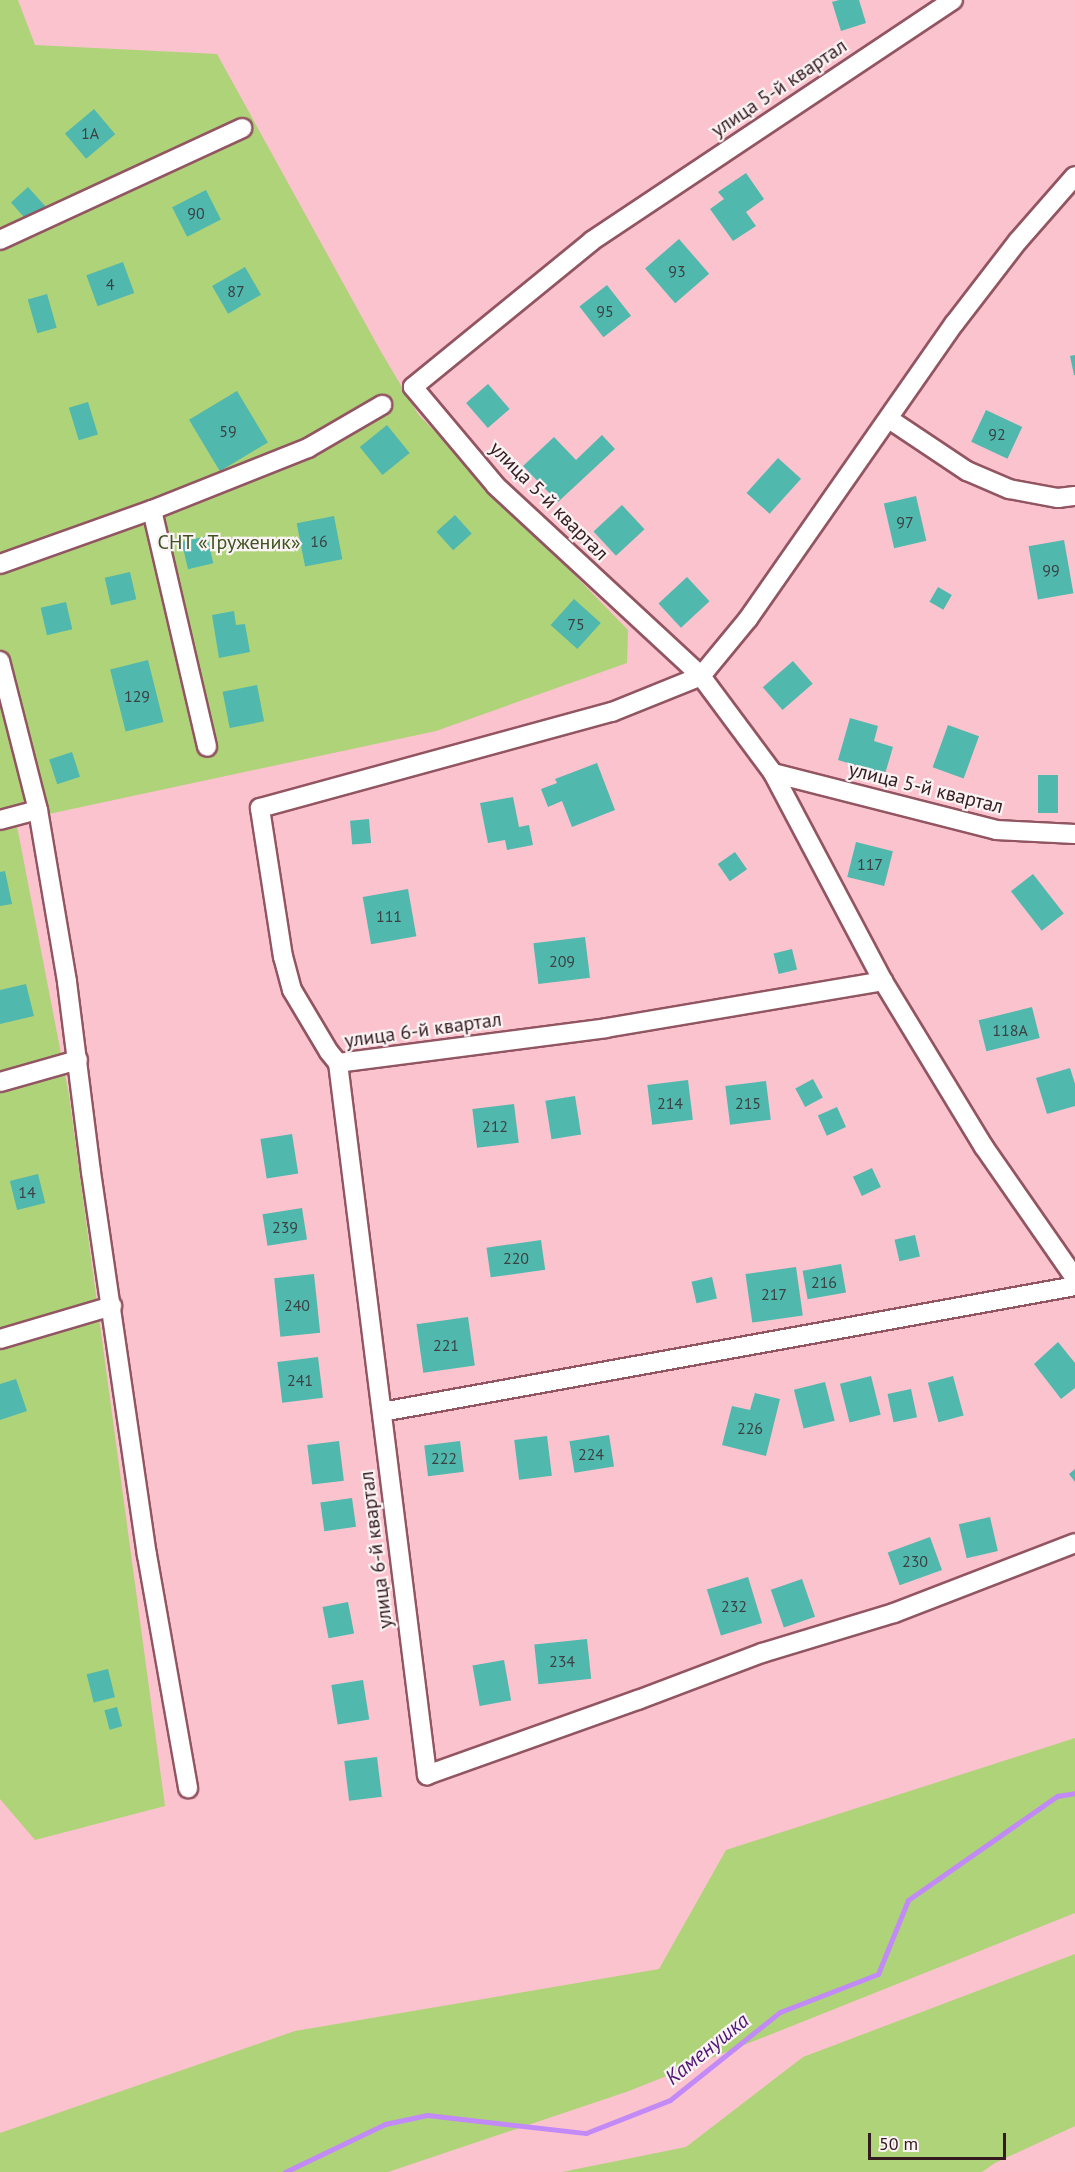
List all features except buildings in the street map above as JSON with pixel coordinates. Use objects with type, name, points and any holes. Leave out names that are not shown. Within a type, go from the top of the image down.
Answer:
[{"type":"street","name":"улица 5-й квартал","points":[[952,0],[592,241],[413,387],[496,486],[701,676],[773,773],[996,830],[1075,834]]},
{"type":"street","points":[[0,240],[242,128]]},
{"type":"street","points":[[338,1063],[292,990],[283,957],[260,808],[612,712],[701,676],[748,619],[954,324],[1018,241],[1075,176]]},
{"type":"street","points":[[0,564],[152,510],[308,448],[382,405]]},
{"type":"street","points":[[889,419],[967,471],[1009,489],[1058,498],[1075,496]]},
{"type":"street","points":[[152,510],[207,747]]},
{"type":"street","points":[[0,661],[38,810],[78,1060],[91,1173],[147,1555],[188,1788]]},
{"type":"street","points":[[773,773],[883,981],[984,1147],[1075,1278]]},
{"type":"street","points":[[0,820],[38,810]]},
{"type":"street","name":"улица 6-й квартал","points":[[883,981],[606,1028],[338,1063],[427,1775],[762,1653],[894,1613],[1075,1543]]},
{"type":"street","points":[[0,1082],[78,1060]]},
{"type":"street","points":[[382,1412],[1075,1286]]},
{"type":"street","points":[[0,1339],[112,1306]]},
{"type":"green space","name":"СНТ «Труженик»","points":[[0,0],[18,0],[35,45],[217,54],[380,350],[418,414],[628,630],[627,663],[436,731],[16,821],[69,1095],[165,1806],[35,1840],[0,1799]]},
{"type":"green space","points":[[1075,1738],[1075,1913],[629,2091],[388,2172],[0,2172],[0,2133],[295,2031],[659,1969],[726,1850]]},
{"type":"green space","points":[[1075,1954],[1075,2126],[995,2163],[982,2172],[562,2172],[686,2147],[803,2057]]},
{"type":"waterway","name":"Каменушка","points":[[285,2172],[385,2124],[427,2115],[586,2133],[670,2100],[780,2012],[878,1974],[908,1900],[1057,1796],[1075,1793]]}]
